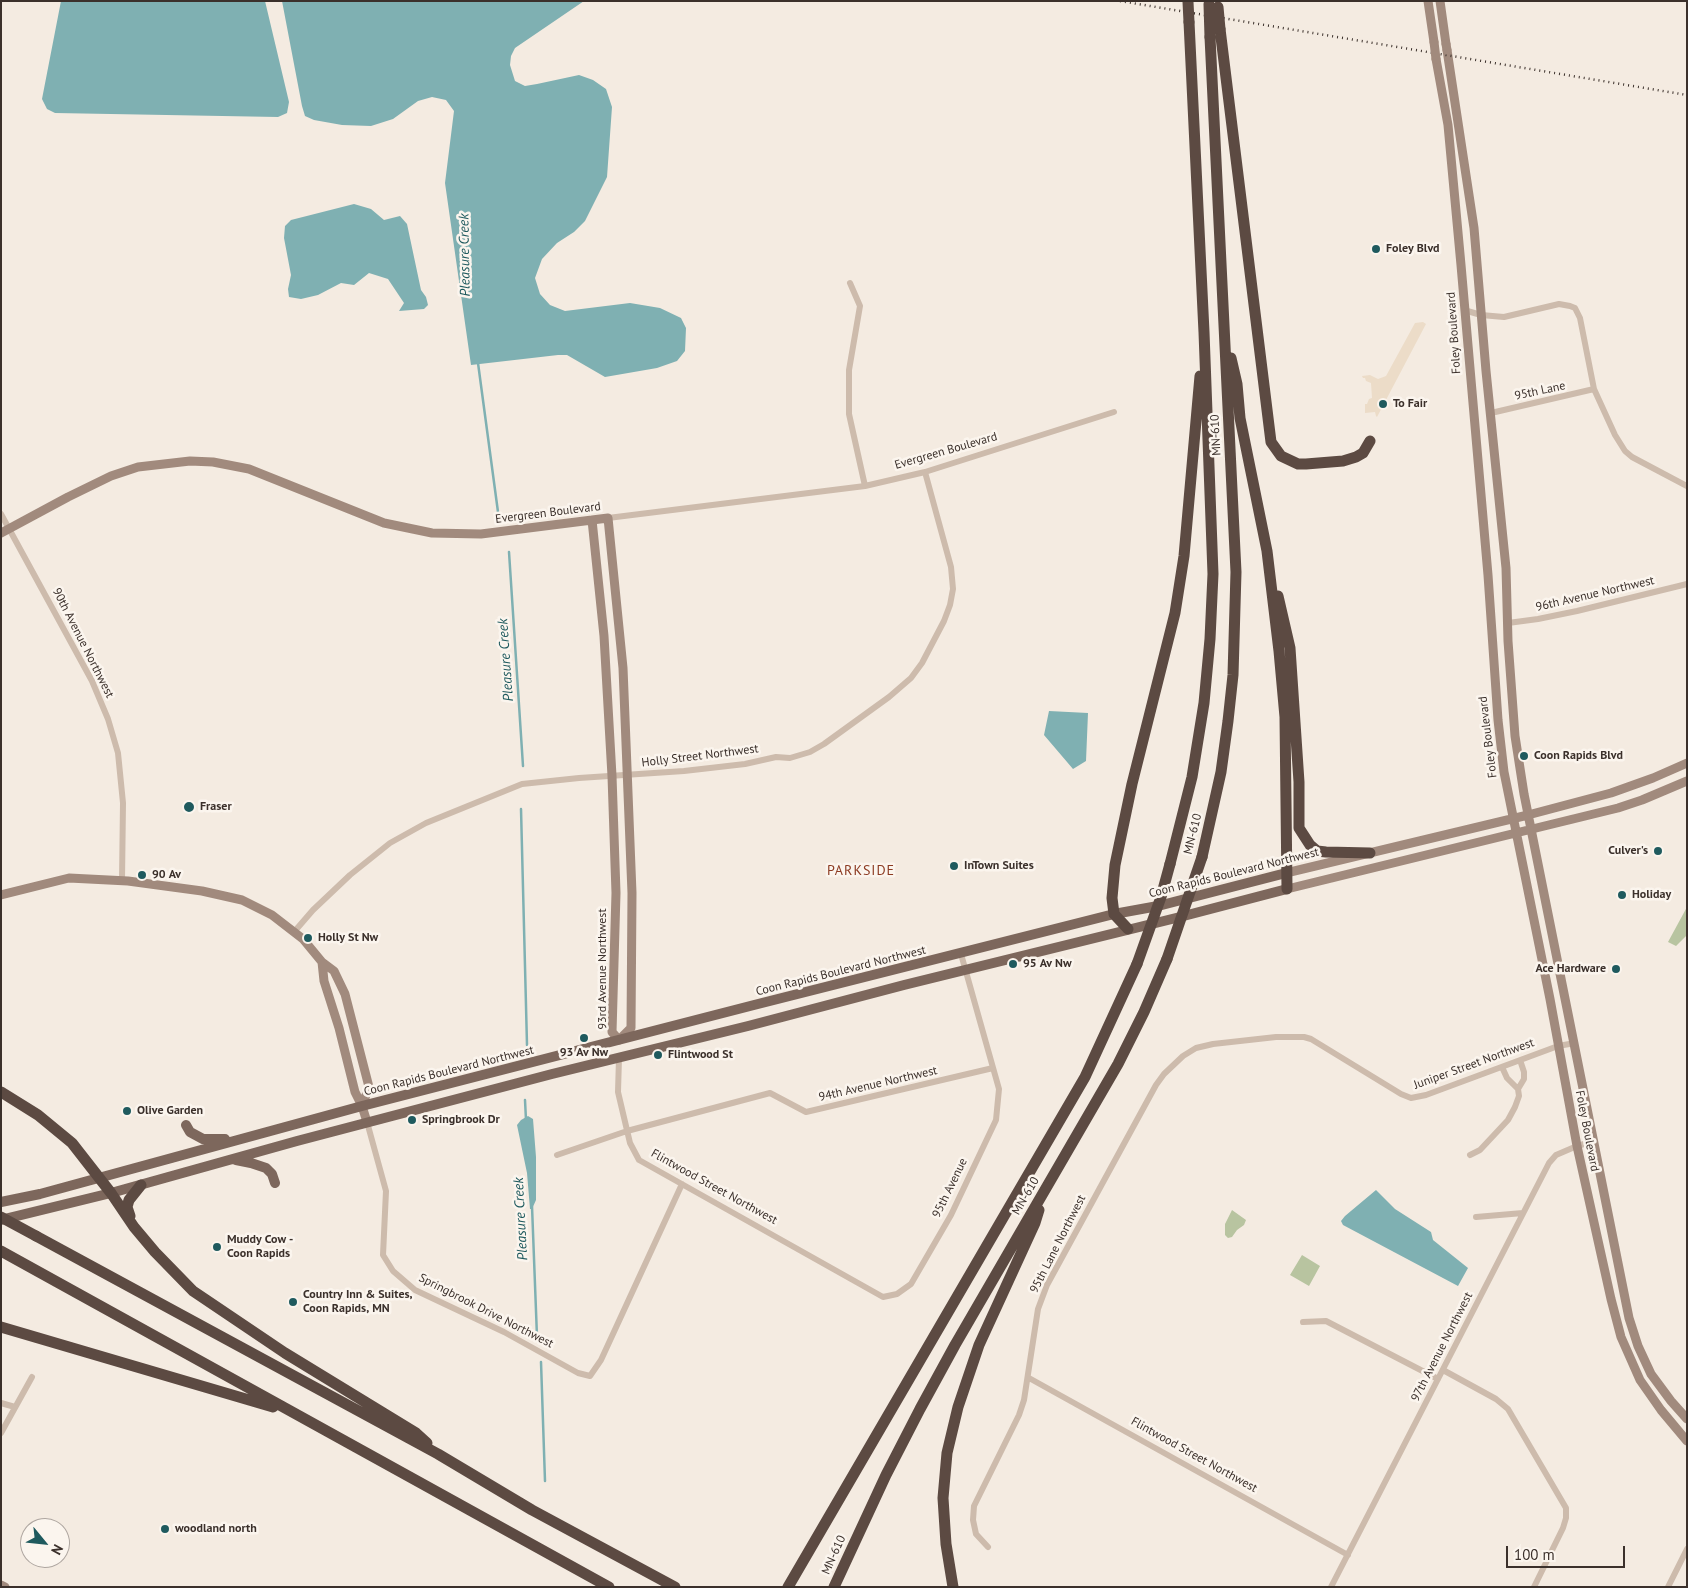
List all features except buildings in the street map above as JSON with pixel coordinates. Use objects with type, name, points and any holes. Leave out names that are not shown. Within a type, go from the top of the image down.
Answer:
[{"type":"highway","name":"MN-610","points":[[798,1570],[1085,1077],[1137,964],[1161,897],[1192,777],[1204,703],[1210,639],[1213,574],[1204,332],[1188,2]]},
{"type":"highway","name":"MN-610","points":[[834,1587],[886,1475],[920,1408],[1118,1064],[1144,1012],[1167,959],[1202,857],[1221,772],[1233,674],[1236,572],[1210,37],[1213,3]]},
{"type":"highway","points":[[1213,3],[1220,29],[1271,442],[1281,456],[1298,464],[1306,464],[1343,461],[1356,457],[1363,453],[1370,441]]},
{"type":"highway","points":[[1224,329],[1237,384],[1240,418],[1267,551],[1290,648],[1299,782],[1300,828],[1310,845],[1317,850],[1326,852],[1370,852]]},
{"type":"highway","points":[[1128,929],[1114,914],[1112,898],[1115,865],[1132,784],[1175,613],[1184,556],[1204,332]]},
{"type":"highway","points":[[1267,551],[1285,718],[1287,889]]},
{"type":"highway","points":[[1,1092],[38,1115],[72,1143],[100,1177],[134,1227],[154,1252],[193,1291],[285,1353],[416,1433],[438,1454]]},
{"type":"highway","points":[[134,1227],[127,1207],[132,1194],[141,1184]]},
{"type":"highway","points":[[953,1587],[946,1544],[943,1498],[946,1453],[958,1408],[979,1346],[1035,1223],[1046,1190]]},
{"type":"highway","points":[[1,1219],[36,1236],[438,1454],[532,1510],[675,1587]]},
{"type":"highway","points":[[1,1251],[609,1587]]},
{"type":"highway","points":[[1,1327],[293,1412]]},
{"type":"highway","points":[[783,1587],[798,1570]]},
{"type":"highway","points":[[788,1587],[798,1570]]},
{"type":"main road","name":"Foley Boulevard","points":[[1428,1],[1448,125],[1488,575],[1493,667],[1504,772],[1550,999],[1577,1146],[1621,1337],[1640,1380],[1687,1441]]},
{"type":"main road","name":"Foley Boulevard","points":[[1440,1],[1473,214],[1506,568],[1508,641],[1515,736],[1530,830],[1595,1141],[1629,1318],[1638,1346],[1652,1374],[1671,1401],[1687,1419]]},
{"type":"main road","name":"Evergreen Boulevard","points":[[5,531],[110,476],[138,467],[190,461],[213,462],[249,470],[384,523],[432,533],[481,534],[608,518]]},
{"type":"main road","name":"93rd Avenue Northwest","points":[[592,520],[604,636],[612,776],[616,893],[612,1032],[619,1040],[631,1028],[632,893],[623,668],[608,518]]},
{"type":"main road","name":"Coon Rapids Boulevard Northwest","points":[[1,1202],[362,1106],[1114,914],[1158,906],[1370,852],[1528,815],[1624,789],[1687,763]]},
{"type":"main road","points":[[1,1219],[111,1193],[367,1122],[966,969],[1516,834],[1642,800],[1687,781]]},
{"type":"main road","points":[[1,895],[69,878],[122,880],[202,891],[242,900],[272,915],[303,939],[322,962],[334,971],[345,994],[369,1087],[362,1106]]},
{"type":"main road","name":"Springbrook Drive Northwest","points":[[322,962],[324,981],[339,1028],[355,1092],[367,1122]]},
{"type":"main road","name":"Flintwood Street Northwest","points":[[619,1040],[619,1058]]},
{"type":"main road","points":[[186,1125],[190,1132],[203,1139],[214,1140],[263,1133]]},
{"type":"main road","points":[[222,1162],[236,1160],[259,1165],[270,1172],[275,1183]]},
{"type":"main road","points":[[1,1585],[5,1587]]},
{"type":"street","points":[[850,284],[860,306],[849,370],[849,414],[865,486]]},
{"type":"street","points":[[1464,310],[1481,315],[1504,317],[1559,304],[1575,308],[1580,318],[1594,389],[1608,423],[1625,451],[1637,460],[1687,486]]},
{"type":"street","name":"95th Lane","points":[[1491,413],[1594,389]]},
{"type":"street","name":"Evergreen Boulevard","points":[[608,518],[865,486],[925,472],[1114,412]]},
{"type":"street","name":"Holly Street Northwest","points":[[294,932],[313,910],[350,874],[390,843],[426,823],[522,784],[684,771],[800,755],[824,744],[911,678],[922,663],[944,621],[950,605],[953,580],[949,557],[925,472]]},
{"type":"street","name":"90th Avenue Northwest","points":[[1,514],[5,531],[92,681],[108,719],[118,753],[123,803],[122,880]]},
{"type":"street","name":"96th Avenue Northwest","points":[[1508,623],[1538,620],[1687,584]]},
{"type":"street","points":[[961,954],[993,1068]]},
{"type":"street","name":"Juniper Street Northwest","points":[[1276,1037],[1295,1036],[1311,1040],[1400,1094],[1411,1098],[1426,1095],[1558,1046],[1575,1043]]},
{"type":"street","name":"95th Lane Northwest","points":[[988,1547],[976,1534],[973,1520],[974,1506],[1019,1415],[1028,1378],[1038,1309],[1047,1285],[1160,1079],[1173,1064],[1196,1048],[1213,1044],[1276,1037]]},
{"type":"street","name":"Flintwood Street Northwest","points":[[619,1058],[618,1092],[630,1143],[639,1160],[883,1297]]},
{"type":"street","points":[[1518,1089],[1524,1079],[1520,1060]]},
{"type":"street","points":[[1470,1155],[1480,1150],[1508,1120],[1519,1096],[1518,1089],[1507,1078],[1502,1066]]},
{"type":"street","name":"94th Avenue Northwest","points":[[557,1155],[627,1131],[770,1093],[806,1112],[993,1068]]},
{"type":"street","name":"95th Avenue","points":[[883,1297],[897,1294],[911,1284],[951,1215],[996,1120],[999,1089],[993,1068]]},
{"type":"street","name":"Springbrook Drive Northwest","points":[[367,1122],[386,1191],[383,1255],[393,1271],[415,1290],[504,1332],[578,1373],[590,1376],[602,1360],[682,1184]]},
{"type":"street","name":"97th Avenue Northwest","points":[[1331,1587],[1549,1163],[1556,1155],[1595,1141]]},
{"type":"street","points":[[1476,1217],[1523,1213]]},
{"type":"street","points":[[1303,1322],[1326,1321],[1438,1379]]},
{"type":"street","points":[[1442,1370],[1496,1399],[1508,1409],[1566,1508],[1563,1528],[1534,1587]]},
{"type":"street","points":[[1,1433],[32,1377]]},
{"type":"street","name":"Flintwood Street Northwest","points":[[1028,1378],[1348,1555]]},
{"type":"street","points":[[1,1404],[14,1408]]},
{"type":"street","points":[[1668,1587],[1687,1549]]},
{"type":"green space","points":[[1687,907],[1687,935],[1676,946],[1668,942]]},
{"type":"green space","points":[[1232,1210],[1246,1220],[1244,1225],[1232,1237],[1228,1238],[1225,1235],[1225,1224]]},
{"type":"green space","points":[[1302,1255],[1320,1266],[1309,1286],[1290,1275]]},
{"type":"shaded area","points":[[1423,322],[1426,324],[1377,417],[1375,412],[1365,413],[1365,404],[1372,398],[1371,383],[1362,376],[1370,375],[1378,379],[1386,376],[1415,323]]},
{"type":"water","points":[[61,1],[265,1],[289,102],[287,113],[278,117],[55,113],[47,109],[42,99]]},
{"type":"water","points":[[282,1],[584,1],[515,48],[511,56],[510,65],[515,81],[525,86],[579,75],[593,80],[606,89],[612,107],[607,177],[585,221],[574,232],[557,243],[542,259],[535,278],[540,294],[550,305],[565,311],[630,303],[660,308],[681,318],[686,328],[685,351],[677,361],[657,368],[605,377],[567,355],[471,365],[445,183],[454,111],[446,100],[432,97],[418,101],[393,119],[371,126],[342,125],[314,120],[305,116]]},
{"type":"water","points":[[354,204],[371,209],[384,220],[400,216],[407,224],[421,290],[426,297],[428,305],[424,309],[399,311],[404,303],[388,279],[369,273],[354,285],[341,283],[318,295],[301,299],[289,297],[288,289],[291,275],[284,238],[285,226],[291,220]]},
{"type":"water","points":[[1049,711],[1088,713],[1086,761],[1073,769],[1044,735]]},
{"type":"water","points":[[528,1116],[533,1119],[536,1157],[536,1200],[532,1209],[530,1209],[527,1173],[517,1125]]},
{"type":"water","points":[[1376,1190],[1395,1209],[1431,1232],[1433,1240],[1468,1268],[1458,1286],[1343,1225],[1341,1221],[1345,1216]]},
{"type":"waterway","name":"Pleasure Creek","points":[[478,363],[498,512]]},
{"type":"waterway","name":"Pleasure Creek","points":[[509,552],[523,766]]},
{"type":"waterway","name":"Pleasure Creek","points":[[521,809],[527,1045]]},
{"type":"waterway","name":"Pleasure Creek","points":[[525,1100],[526,1120]]},
{"type":"waterway","name":"Pleasure Creek","points":[[532,1206],[537,1337]]},
{"type":"waterway","points":[[541,1362],[545,1481]]},
{"type":"railway","points":[[1120,1],[1687,95]]},
{"type":"place","name":"Foley Blvd","points":[[1376,249]]},
{"type":"place","name":"To Fair","points":[[1383,404]]},
{"type":"place","name":"Coon Rapids Blvd","points":[[1524,756]]},
{"type":"place","name":"Fraser","points":[[189,807]]},
{"type":"place","name":"Culver's","points":[[1658,851]]},
{"type":"place","name":"InTown Suites","points":[[954,866]]},
{"type":"place","name":"90 Av","points":[[142,875]]},
{"type":"place","name":"Holiday","points":[[1622,895]]},
{"type":"place","name":"Holly St Nw","points":[[308,938]]},
{"type":"place","name":"95 Av Nw","points":[[1013,964]]},
{"type":"place","name":"Ace Hardware","points":[[1616,969]]},
{"type":"place","name":"93 Av Nw","points":[[584,1038]]},
{"type":"place","name":"Flintwood St","points":[[658,1055]]},
{"type":"place","name":"Olive Garden","points":[[127,1111]]},
{"type":"place","name":"Springbrook Dr","points":[[412,1120]]},
{"type":"place","name":"Muddy Cow - Coon Rapids","points":[[217,1247]]},
{"type":"place","name":"Country Inn & Suites, Coon Rapids, MN","points":[[293,1302]]},
{"type":"place","name":"woodland north","points":[[165,1529]]},
{"type":"district","name":"PARKSIDE","points":[[861,871]]}]
